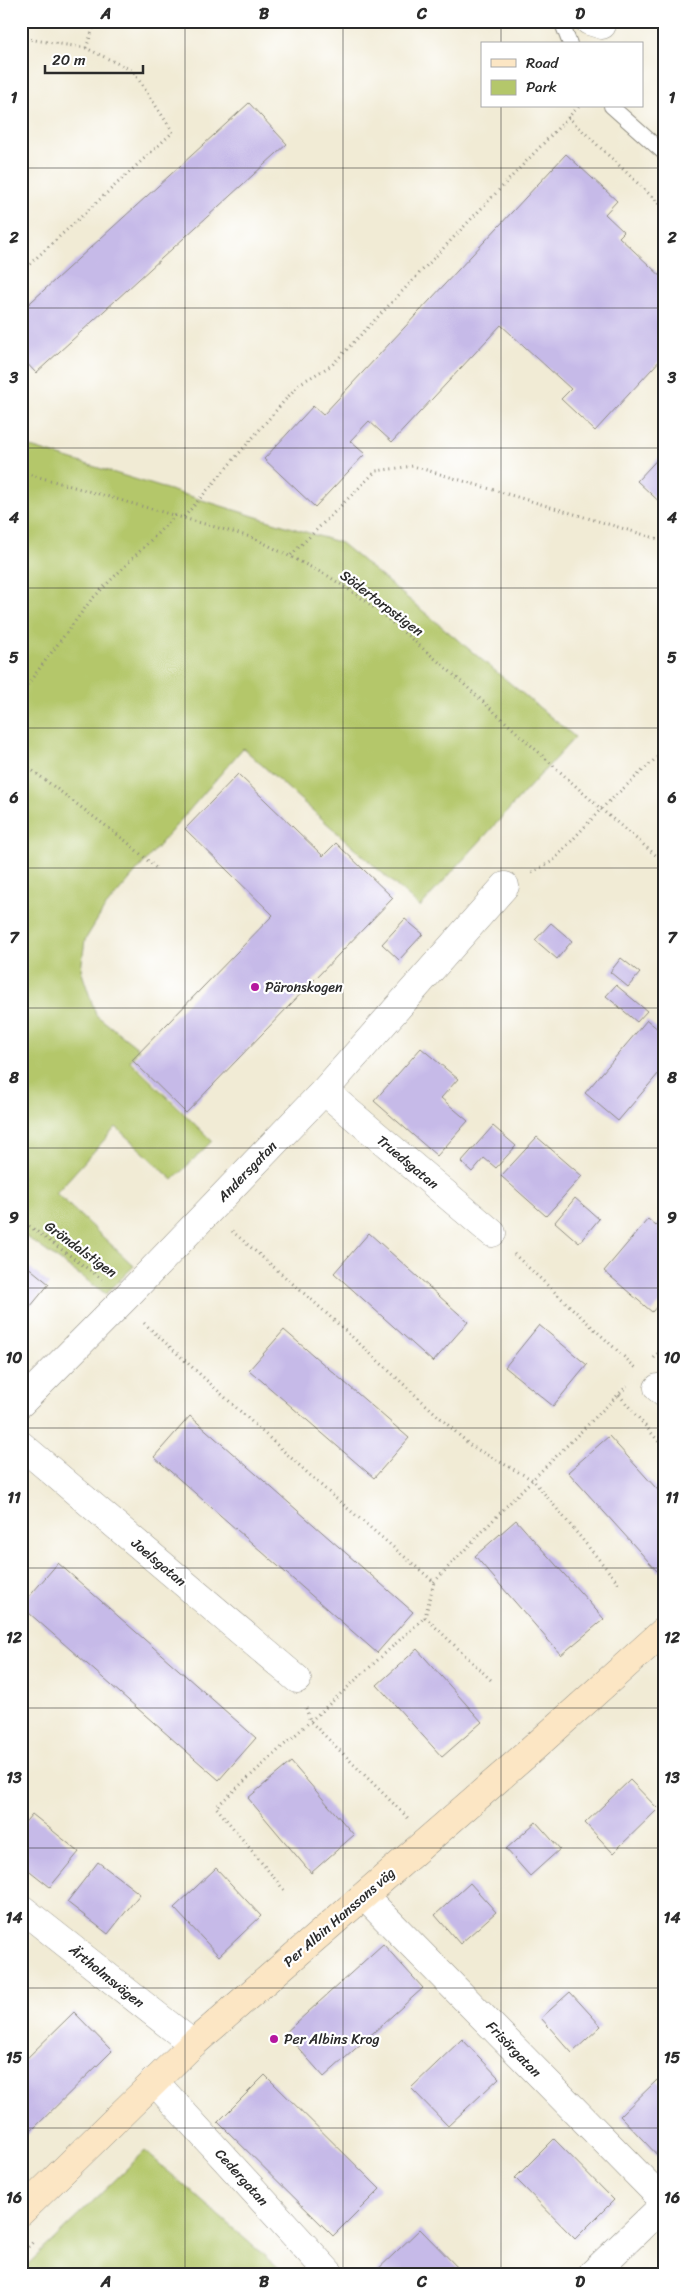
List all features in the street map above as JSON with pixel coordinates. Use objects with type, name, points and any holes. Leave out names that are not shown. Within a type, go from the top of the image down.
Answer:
[{"type":"street","name":"Andersgatan","points":[[21,1402],[124,1299],[324,1091],[505,886]]},
{"type":"street","name":"Truedsgatan","points":[[324,1091],[492,1234]]},
{"type":"street","name":"Joelsgatan","points":[[21,1445],[297,1679]]},
{"type":"street","name":"Per Albin Hanssons väg","points":[[21,2212],[193,2044],[528,1753],[665,1630]]},
{"type":"street","name":"Frisörgatan","points":[[364,1896],[665,2203]]},
{"type":"street","name":"Ärtholmsvägen","points":[[21,1908],[193,2044]]},
{"type":"street","name":"Cedergatan","points":[[154,2081],[330,2274]]},
{"type":"street","points":[[592,2274],[665,2203]]},
{"type":"lane","points":[[561,21],[569,42]]},
{"type":"lane","points":[[613,108],[665,154]]},
{"type":"path","points":[[86,48],[96,21]]},
{"type":"path","points":[[21,40],[28,38],[86,48],[133,71],[173,132],[21,272]]},
{"type":"path","points":[[184,517],[299,384],[332,365],[577,108]]},
{"type":"path","points":[[568,117],[665,208]]},
{"type":"path","points":[[291,555],[376,470],[412,466],[665,541]]},
{"type":"path","name":"Södertorpstigen","points":[[21,472],[176,514],[254,538],[291,555],[328,576],[366,601],[403,631],[480,698],[601,809],[665,863]]},
{"type":"path","points":[[21,693],[91,600],[176,514]]},
{"type":"path","points":[[505,886],[553,861],[601,809],[665,750]]},
{"type":"path","points":[[21,762],[126,841],[156,868]]},
{"type":"path","points":[[209,1211],[314,1302],[471,1446],[533,1480],[620,1585]]},
{"type":"path","name":"Gröndalstigen","points":[[21,1220],[124,1299],[325,1489],[434,1582]]},
{"type":"path","points":[[492,1234],[654,1385]]},
{"type":"path","points":[[284,1890],[216,1807],[424,1618],[434,1582],[619,1395],[654,1385]]},
{"type":"path","points":[[619,1395],[665,1449]]},
{"type":"path","points":[[424,1618],[493,1682]]},
{"type":"path","points":[[297,1679],[310,1721],[428,1838]]},
{"type":"green space","points":[[21,444],[341,543],[575,737],[420,907],[243,748],[104,909],[85,940],[81,970],[96,1015],[139,1049],[130,1061],[212,1141],[173,1180],[116,1127],[56,1193],[134,1266],[106,1294],[21,1233]]},
{"type":"green space","points":[[145,2151],[285,2274],[21,2274],[21,2271]]},
{"type":"building","points":[[249,103],[287,144],[36,373],[21,357],[21,311]]},
{"type":"building","points":[[566,154],[617,201],[605,214],[624,232],[619,237],[665,280],[665,358],[663,357],[595,431],[561,399],[571,389],[501,325],[392,442],[369,421],[350,441],[365,454],[315,507],[264,459],[313,406],[323,415]]},
{"type":"building","points":[[665,451],[665,507],[637,481]]},
{"type":"building","name":"Päronskogen","points":[[238,774],[323,856],[336,843],[393,898],[186,1113],[132,1060],[273,915],[185,829]]},
{"type":"building","points":[[405,919],[423,934],[399,960],[382,944]]},
{"type":"building","points":[[551,923],[572,941],[557,959],[535,940]]},
{"type":"building","points":[[621,958],[640,973],[628,987],[610,972]]},
{"type":"building","points":[[616,985],[647,1011],[637,1022],[606,996]]},
{"type":"building","points":[[647,1020],[665,1035],[665,1066],[618,1121],[585,1093]]},
{"type":"building","points":[[421,1048],[458,1079],[441,1098],[468,1121],[437,1156],[374,1101]]},
{"type":"building","points":[[493,1126],[516,1146],[496,1168],[484,1158],[472,1172],[461,1162]]},
{"type":"building","points":[[537,1137],[582,1176],[546,1216],[501,1176]]},
{"type":"building","points":[[575,1198],[599,1219],[579,1243],[555,1222]]},
{"type":"building","points":[[665,1216],[665,1297],[652,1312],[604,1271],[648,1219],[656,1226]]},
{"type":"building","points":[[369,1233],[468,1322],[433,1362],[334,1273]]},
{"type":"building","points":[[21,1261],[49,1284],[21,1318]]},
{"type":"building","points":[[539,1325],[587,1365],[553,1406],[505,1367]]},
{"type":"building","points":[[284,1330],[409,1438],[374,1478],[249,1370]]},
{"type":"building","points":[[190,1416],[413,1612],[377,1653],[154,1457]]},
{"type":"building","points":[[609,1436],[665,1498],[665,1566],[658,1572],[568,1472]]},
{"type":"building","points":[[516,1520],[604,1619],[561,1655],[475,1556]]},
{"type":"building","points":[[58,1563],[256,1738],[219,1780],[21,1606]]},
{"type":"building","points":[[417,1649],[482,1722],[442,1757],[377,1685]]},
{"type":"building","points":[[291,1762],[354,1835],[311,1873],[248,1798]]},
{"type":"building","points":[[630,1780],[658,1809],[613,1853],[585,1823]]},
{"type":"building","points":[[32,1814],[79,1852],[50,1887],[21,1864],[21,1827]]},
{"type":"building","points":[[536,1822],[560,1849],[530,1876],[506,1849]]},
{"type":"building","points":[[98,1862],[140,1894],[108,1934],[67,1902]]},
{"type":"building","points":[[216,1868],[261,1916],[219,1956],[174,1908]]},
{"type":"building","points":[[470,1883],[496,1912],[460,1944],[435,1915]]},
{"type":"building","points":[[383,1944],[423,1988],[324,2077],[285,2033]]},
{"type":"building","points":[[570,1992],[601,2026],[572,2053],[541,2018]]},
{"type":"building","points":[[74,2012],[112,2051],[21,2141],[21,2064]]},
{"type":"building","points":[[462,2039],[499,2078],[448,2126],[411,2088]]},
{"type":"building","points":[[265,2075],[380,2189],[333,2236],[218,2122]]},
{"type":"building","points":[[657,2080],[665,2088],[665,2159],[663,2161],[620,2116]]},
{"type":"building","points":[[554,2139],[614,2200],[575,2239],[515,2178]]},
{"type":"building","points":[[420,2229],[464,2274],[373,2274]]},
{"type":"place","name":"Päronskogen","points":[[255,987]]},
{"type":"place","name":"Per Albins Krog","points":[[274,2039]]}]
